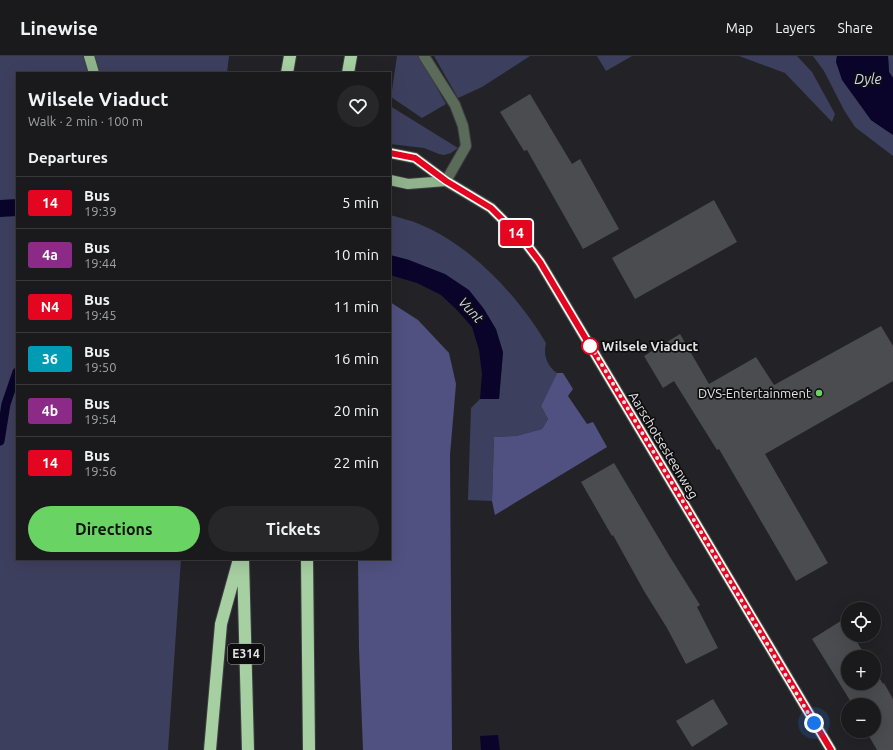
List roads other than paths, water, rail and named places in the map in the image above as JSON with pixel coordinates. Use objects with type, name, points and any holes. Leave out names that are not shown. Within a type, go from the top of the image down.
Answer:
[{"type":"highway","points":[[287,72],[290,56]]},
{"type":"highway","points":[[348,72],[351,56]]},
{"type":"highway","points":[[210,750],[221,624],[239,560]]},
{"type":"highway","name":"E314","points":[[243,560],[248,750]]},
{"type":"highway","points":[[307,560],[309,750]]},
{"type":"main road","points":[[89,56],[94,72]]},
{"type":"main road","name":"Aarschotsesteenweg","points":[[391,153],[415,158],[446,181],[491,208],[524,241],[540,262],[831,750]]},
{"type":"main road","points":[[391,180],[408,184],[446,181]]},
{"type":"lane","points":[[424,56],[455,105],[463,126],[466,146],[446,181]]},
{"type":"water","name":"Dyle","points":[[837,56],[888,56],[889,72],[893,78],[893,135],[871,120],[842,80],[836,62]]},
{"type":"water","points":[[16,199],[16,216],[0,217],[0,200]]},
{"type":"water","name":"Vunt","points":[[391,255],[409,260],[445,274],[469,290],[484,309],[496,329],[503,352],[499,399],[480,399],[482,374],[479,350],[472,327],[441,295],[417,283],[391,275]]},
{"type":"water","points":[[498,735],[500,750],[481,750],[480,736]]},
{"type":"waterway","points":[[0,441],[6,404],[16,375]]},
{"type":"place","name":"Wilsele Viaduct","points":[[590,346]]},
{"type":"place","name":"DVS-Entertainment","points":[[819,393]]}]
